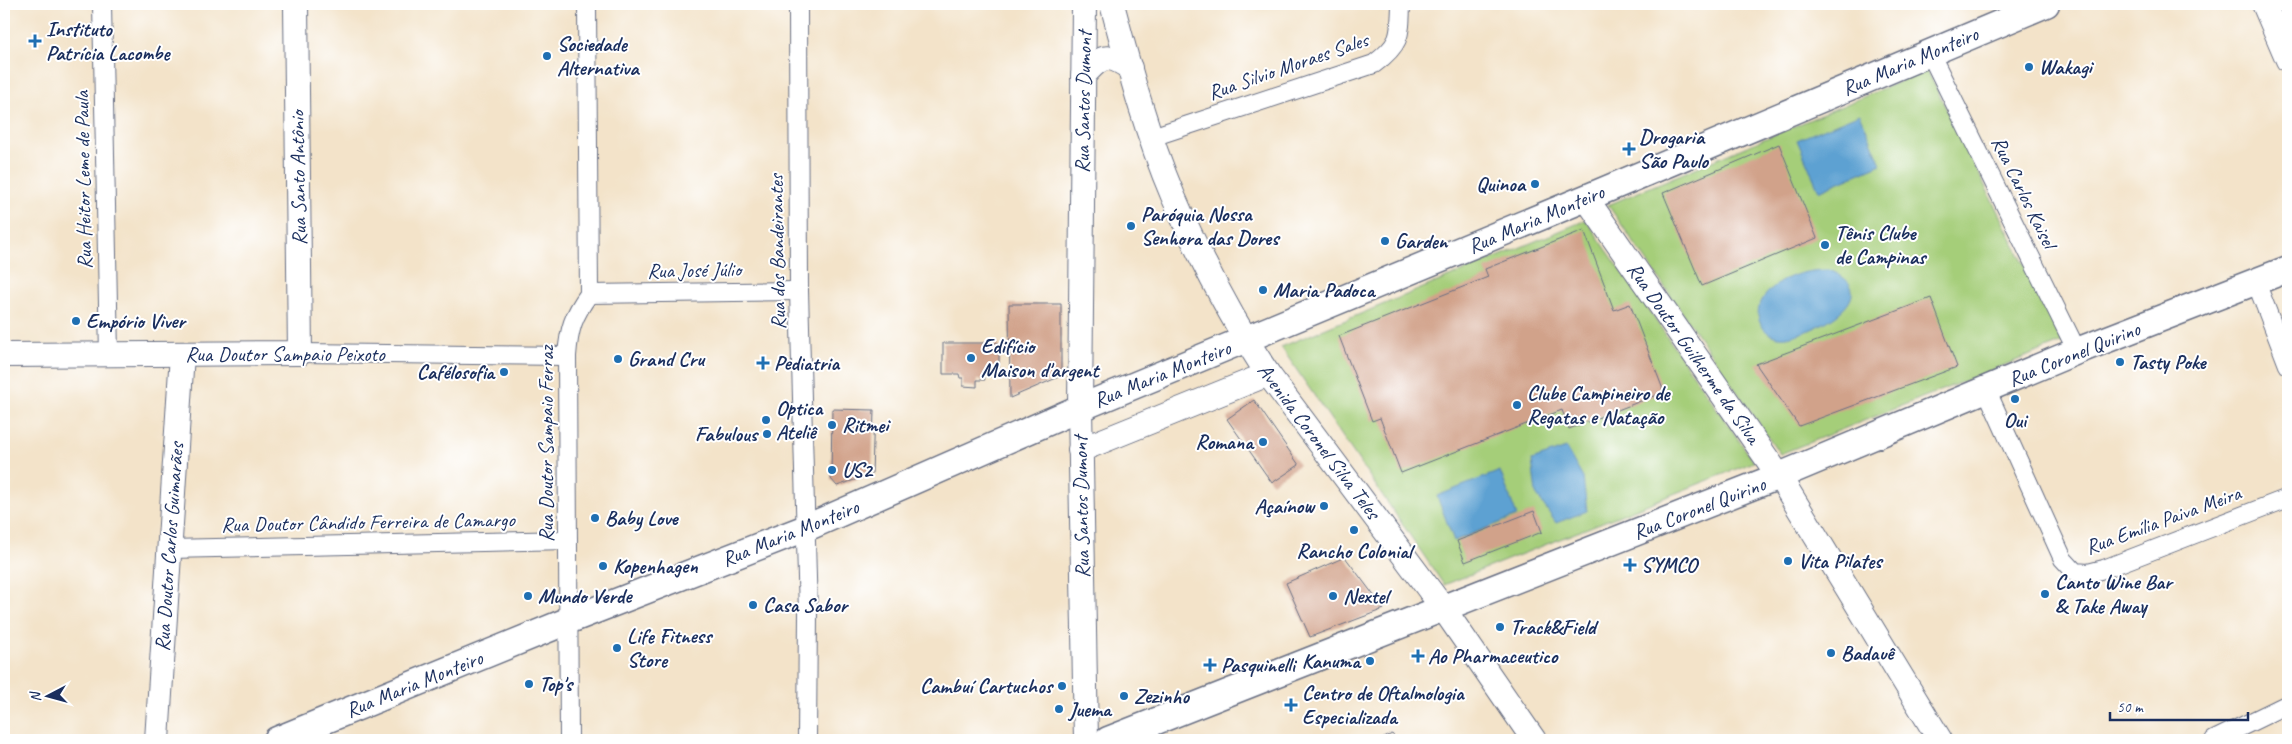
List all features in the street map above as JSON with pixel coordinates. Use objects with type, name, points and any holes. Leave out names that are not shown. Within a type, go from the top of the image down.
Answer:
[{"type":"main road","name":"Rua Maria Monteiro","points":[[280,740],[570,620],[806,528],[1080,408],[1930,53],[2015,9],[2046,4]]},
{"type":"main road","name":"Rua Coronel Quirino","points":[[1108,740],[1779,476],[2077,351],[2288,269]]},
{"type":"street","name":"Rua Heitor Leme de Paula","points":[[102,4],[109,354]]},
{"type":"street","name":"Rua Santo Antônio","points":[[296,4],[300,353]]},
{"type":"street","points":[[587,4],[589,294]]},
{"type":"street","name":"Rua dos Bandeirantes","points":[[798,4],[799,291],[808,613],[807,740]]},
{"type":"street","name":"Rua Santos Dumont","points":[[1084,4],[1080,450],[1086,740]]},
{"type":"street","name":"Avenida Coronel Silva Teles","points":[[1112,4],[1130,68],[1173,196],[1245,340],[1268,374],[1443,608],[1534,740]]},
{"type":"street","name":"Rua Silvio Moraes Sales","points":[[1152,137],[1374,64],[1396,44],[1400,28],[1401,4]]},
{"type":"street","points":[[2264,4],[2288,60]]},
{"type":"street","name":"Rua Carlos Kaisel","points":[[1930,53],[2077,351]]},
{"type":"street","points":[[1083,76],[1092,66],[1107,58],[1116,58],[1130,68]]},
{"type":"street","name":"Rua Doutor Guilherme da Silva","points":[[1586,198],[1779,476],[1940,740]]},
{"type":"street","points":[[2256,282],[2288,365]]},
{"type":"street","name":"Rua José Júlio","points":[[589,294],[799,291]]},
{"type":"street","name":"Rua Doutor Sampaio Ferraz","points":[[570,740],[567,356],[569,330],[575,313],[589,294]]},
{"type":"street","name":"Rua Doutor Sampaio Peixoto","points":[[4,355],[300,353],[567,356]]},
{"type":"street","name":"Rua Doutor Carlos Guimarães","points":[[156,740],[182,354]]},
{"type":"street","points":[[1080,450],[1268,374]]},
{"type":"street","name":"Rua Emília Paiva Meira","points":[[1986,389],[2063,559],[2075,572],[2088,573],[2104,569],[2288,498]]},
{"type":"street","name":"Rua Doutor Cândido Ferreira de Camargo","points":[[169,549],[568,540]]},
{"type":"street","points":[[2214,740],[2288,704]]},
{"type":"green space","name":"Tênis Clube de Campinas","points":[[1927,70],[2063,342],[1780,454],[1608,205]]},
{"type":"green space","name":"Clube Campineiro de Regatas e Natação","points":[[1586,220],[1754,462],[1444,585],[1281,347]]},
{"type":"water","points":[[1860,114],[1881,164],[1819,191],[1797,140]]},
{"type":"water","points":[[1829,270],[1846,280],[1852,290],[1850,300],[1842,311],[1815,328],[1800,334],[1781,337],[1766,331],[1760,323],[1758,316],[1759,308],[1762,300],[1773,287],[1798,274]]},
{"type":"water","points":[[1566,448],[1583,478],[1587,511],[1556,523],[1536,494],[1532,460]]},
{"type":"water","points":[[1500,471],[1517,516],[1454,541],[1437,496]]},
{"type":"building","points":[[1779,144],[1817,238],[1702,286],[1663,193]]},
{"type":"building","points":[[1584,230],[1614,310],[1630,304],[1664,392],[1569,429],[1562,410],[1401,473],[1380,418],[1372,421],[1339,336],[1488,277],[1485,269]]},
{"type":"building","points":[[1931,298],[1957,367],[1799,426],[1756,364]]},
{"type":"building","points":[[1009,304],[1061,304],[1061,376],[1010,398]]},
{"type":"building","name":"Edifício Maison d'argent","points":[[943,343],[999,343],[999,376],[984,376],[985,380],[977,380],[977,387],[963,386],[963,378],[960,378],[959,374],[943,374]]},
{"type":"building","name":"Romana","points":[[1254,400],[1299,465],[1272,483],[1227,419]]},
{"type":"building","points":[[832,409],[874,410],[872,474],[837,486],[831,479]]},
{"type":"building","points":[[1534,511],[1542,532],[1465,562],[1457,541]]},
{"type":"building","name":"Nextel","points":[[1345,557],[1384,609],[1310,637],[1286,583]]},
{"type":"building","points":[[1392,734],[1397,740],[1380,740]]},
{"type":"place","name":"Instituto Patrícia Lacombe","points":[[35,41]]},
{"type":"place","name":"Sociedade Alternativa","points":[[547,56]]},
{"type":"place","name":"Wakagi","points":[[2029,67]]},
{"type":"place","name":"Drogaria São Paulo","points":[[1629,149]]},
{"type":"place","name":"Quinoa","points":[[1535,184]]},
{"type":"place","name":"Paróquia Nossa Senhora das Dores","points":[[1131,226]]},
{"type":"place","name":"Garden","points":[[1385,241]]},
{"type":"place","name":"Tênis Clube de Campinas","points":[[1825,245]]},
{"type":"place","name":"Maria Padoca","points":[[1263,290]]},
{"type":"place","name":"Empório Viver","points":[[76,321]]},
{"type":"place","name":"Edifício Maison d'argent","points":[[971,358]]},
{"type":"place","name":"Grand Cru","points":[[618,359]]},
{"type":"place","name":"Tasty Poke","points":[[2120,362]]},
{"type":"place","name":"Pediatria","points":[[763,363]]},
{"type":"place","name":"Cafélosofia","points":[[504,372]]},
{"type":"place","name":"Oui","points":[[2015,399]]},
{"type":"place","name":"Clube Campineiro de Regatas e Natação","points":[[1517,405]]},
{"type":"place","name":"Optica Ateliê","points":[[766,420]]},
{"type":"place","name":"Ritmei","points":[[832,425]]},
{"type":"place","name":"Fabulous","points":[[767,434]]},
{"type":"place","name":"Romana","points":[[1263,442]]},
{"type":"place","name":"US2","points":[[832,470]]},
{"type":"place","name":"Açaínow","points":[[1324,506]]},
{"type":"place","name":"Baby Love","points":[[595,518]]},
{"type":"place","name":"Rancho Colonial","points":[[1354,530]]},
{"type":"place","name":"Vita Pilates","points":[[1788,561]]},
{"type":"place","name":"SYMCO","points":[[1630,565]]},
{"type":"place","name":"Kopenhagen","points":[[603,566]]},
{"type":"place","name":"Canto Wine Bar & Take Away","points":[[2045,594]]},
{"type":"place","name":"Mundo Verde","points":[[528,596]]},
{"type":"place","name":"Nextel","points":[[1333,596]]},
{"type":"place","name":"Casa Sabor","points":[[753,605]]},
{"type":"place","name":"Track&Field","points":[[1500,627]]},
{"type":"place","name":"Life Fitness Store","points":[[617,648]]},
{"type":"place","name":"Badauê","points":[[1831,653]]},
{"type":"place","name":"Ao Pharmaceutico","points":[[1418,656]]},
{"type":"place","name":"Kanuma","points":[[1370,661]]},
{"type":"place","name":"Pasquinelli","points":[[1210,665]]},
{"type":"place","name":"Top's","points":[[529,684]]},
{"type":"place","name":"Cambuí Cartuchos","points":[[1062,686]]},
{"type":"place","name":"Zezinho","points":[[1124,696]]},
{"type":"place","name":"Centro de Oftalmologia Especializada","points":[[1291,705]]},
{"type":"place","name":"Juema","points":[[1059,709]]}]
